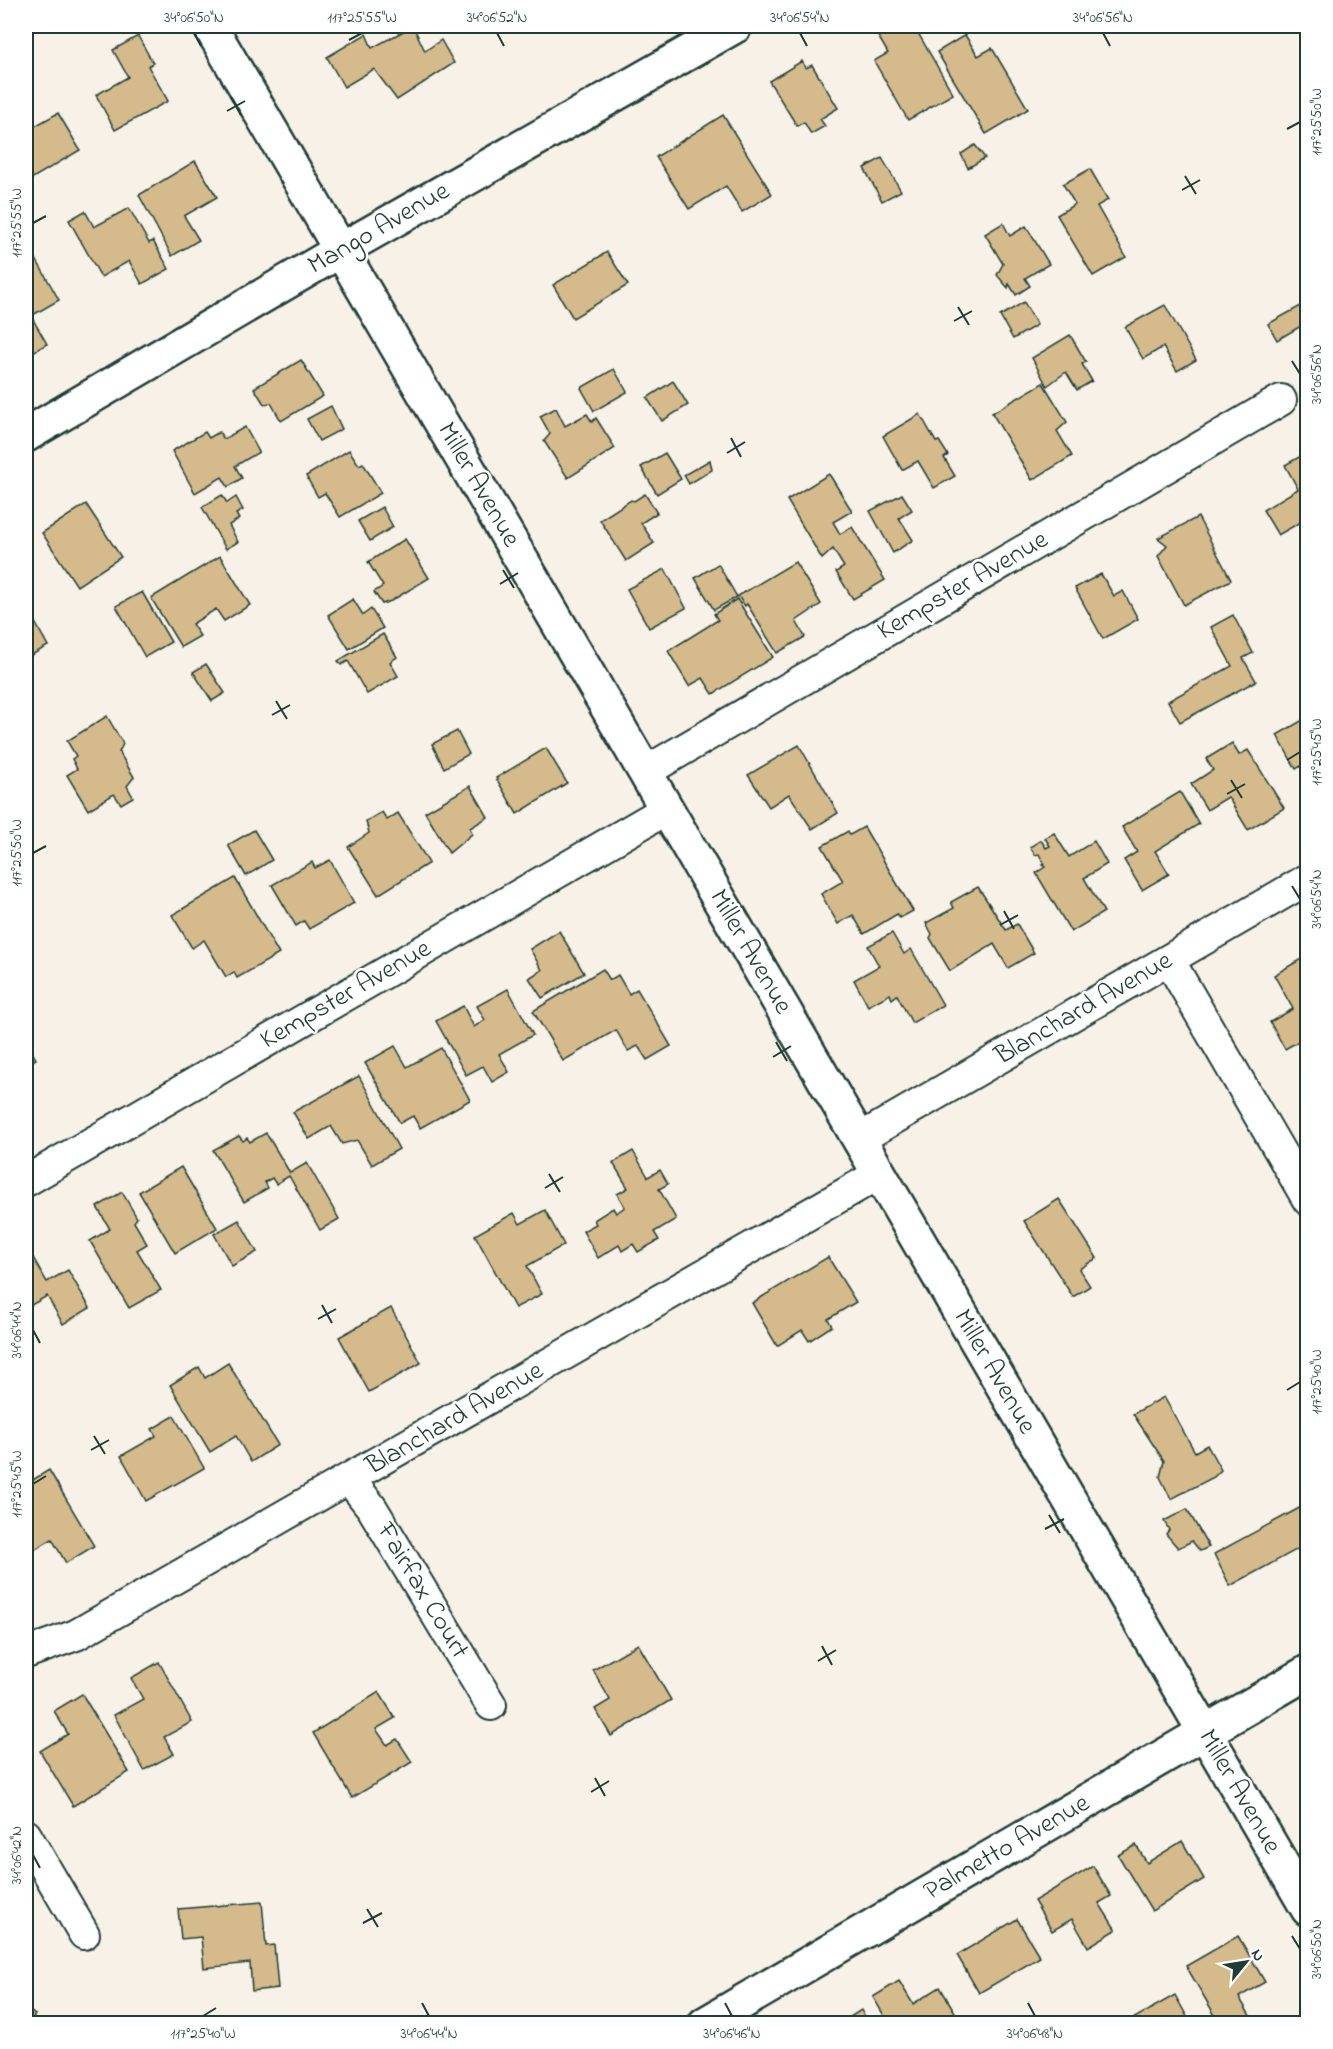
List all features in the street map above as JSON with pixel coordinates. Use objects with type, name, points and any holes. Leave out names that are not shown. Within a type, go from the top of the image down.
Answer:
[{"type":"street","name":"Miller Avenue","points":[[210,26],[1308,1909]]},
{"type":"street","name":"Mango Avenue","points":[[26,435],[341,250],[735,26]]},
{"type":"street","name":"Kempster Avenue","points":[[645,772],[1281,400]]},
{"type":"street","name":"Kempster Avenue","points":[[26,1181],[667,809]]},
{"type":"street","name":"Blanchard Avenue","points":[[859,1139],[1308,879]]},
{"type":"street","points":[[1169,960],[1308,1200]]},
{"type":"street","name":"Blanchard Avenue","points":[[26,1653],[76,1635],[350,1480],[879,1174]]},
{"type":"street","name":"Fairfax Court","points":[[350,1480],[372,1509],[491,1705]]},
{"type":"street","name":"Palmetto Avenue","points":[[705,2024],[1308,1672]]},
{"type":"street","points":[[26,1835],[84,1934]]},
{"type":"building","points":[[413,26],[425,51],[441,40],[454,63],[397,100],[374,69],[344,87],[327,57],[366,34],[372,48]]},
{"type":"building","points":[[872,26],[914,26],[953,94],[908,120],[874,61],[888,53]]},
{"type":"building","points":[[965,35],[978,56],[992,48],[1028,109],[986,134],[937,52]]},
{"type":"building","points":[[138,36],[153,63],[148,66],[168,101],[115,130],[96,95],[128,77],[113,50]]},
{"type":"building","points":[[802,61],[806,68],[812,65],[838,108],[820,119],[825,126],[811,134],[804,122],[797,126],[769,81]]},
{"type":"building","points":[[58,113],[80,150],[26,182],[26,126],[28,130]]},
{"type":"building","points":[[723,115],[772,194],[742,212],[726,186],[689,209],[656,157]]},
{"type":"building","points":[[975,145],[985,158],[968,168],[961,154]]},
{"type":"building","points":[[882,158],[901,191],[882,201],[864,168]]},
{"type":"building","points":[[195,161],[217,197],[184,216],[199,240],[172,256],[139,195]]},
{"type":"building","points":[[1090,169],[1108,200],[1097,206],[1126,257],[1093,276],[1057,215],[1075,204],[1063,184]]},
{"type":"building","points":[[129,208],[149,243],[153,241],[169,269],[142,284],[129,261],[101,277],[69,220],[85,211],[94,227]]},
{"type":"building","points":[[1003,223],[1010,236],[1026,226],[1049,264],[1025,278],[1030,286],[1016,295],[1009,284],[1008,288],[997,275],[1003,264],[985,234]]},
{"type":"building","points":[[32,252],[59,300],[31,316],[47,344],[26,356],[26,256]]},
{"type":"building","points":[[607,252],[628,285],[573,318],[553,285]]},
{"type":"building","points":[[1024,302],[1037,325],[1013,339],[1000,316]]},
{"type":"building","points":[[1308,302],[1308,322],[1277,340],[1268,324]]},
{"type":"building","points":[[1165,305],[1196,360],[1177,371],[1163,347],[1143,359],[1125,327]]},
{"type":"building","points":[[1070,335],[1086,362],[1082,364],[1092,381],[1077,390],[1066,372],[1047,386],[1032,358]]},
{"type":"building","points":[[301,360],[323,396],[281,421],[271,403],[264,404],[254,388]]},
{"type":"building","points":[[614,369],[627,392],[594,411],[581,388]]},
{"type":"building","points":[[673,381],[688,405],[662,421],[647,398]]},
{"type":"building","points":[[1043,383],[1067,422],[1057,431],[1072,456],[1032,480],[992,413]]},
{"type":"building","points":[[331,406],[342,429],[319,441],[307,419]]},
{"type":"building","points":[[556,408],[565,426],[587,414],[592,422],[596,418],[615,448],[568,478],[544,441],[550,434],[540,416]]},
{"type":"building","points":[[920,414],[936,442],[939,441],[948,455],[944,458],[955,476],[934,488],[918,461],[902,470],[883,436]]},
{"type":"building","points":[[245,427],[259,452],[235,466],[242,478],[228,487],[222,477],[195,493],[172,451],[205,432],[209,438],[219,432],[224,439]]},
{"type":"building","points":[[349,450],[359,465],[363,463],[381,493],[340,517],[325,493],[318,497],[306,476]]},
{"type":"building","points":[[1308,452],[1308,518],[1278,535],[1263,510],[1298,489],[1285,465]]},
{"type":"building","points":[[665,453],[681,479],[657,494],[641,467]]},
{"type":"building","points":[[710,460],[712,470],[689,484],[684,475]]},
{"type":"building","points":[[829,474],[852,511],[833,522],[840,534],[852,527],[885,580],[853,599],[836,572],[844,567],[833,549],[822,559],[787,500]]},
{"type":"building","points":[[645,494],[657,513],[641,523],[654,543],[626,561],[600,520],[631,500],[634,501]]},
{"type":"building","points":[[902,494],[912,510],[899,518],[913,540],[893,553],[870,511]]},
{"type":"building","points":[[222,495],[227,503],[236,497],[243,510],[236,514],[239,519],[229,525],[238,542],[226,549],[202,507]]},
{"type":"building","points":[[86,504],[121,557],[77,586],[42,533]]},
{"type":"building","points":[[382,507],[393,527],[370,541],[358,521]]},
{"type":"building","points":[[1198,517],[1231,580],[1184,605],[1158,556],[1167,545],[1158,538]]},
{"type":"building","points":[[405,539],[429,578],[382,604],[374,592],[383,586],[368,562]]},
{"type":"building","points":[[220,556],[250,605],[224,621],[216,609],[192,624],[200,636],[181,647],[151,598]]},
{"type":"building","points":[[795,562],[821,604],[796,621],[805,637],[777,653],[747,604],[745,606],[738,596]]},
{"type":"building","points":[[718,564],[737,597],[714,610],[695,578]]},
{"type":"building","points":[[665,569],[686,608],[649,628],[627,589]]},
{"type":"building","points":[[1101,574],[1114,596],[1123,591],[1138,619],[1103,639],[1075,588]]},
{"type":"building","points":[[142,592],[171,642],[145,657],[116,606]]},
{"type":"building","points":[[353,599],[363,615],[371,609],[383,628],[349,649],[328,615]]},
{"type":"building","points":[[737,599],[773,657],[713,694],[703,678],[689,686],[668,651],[718,620],[714,614]]},
{"type":"building","points":[[31,615],[48,646],[26,658],[26,618]]},
{"type":"building","points":[[1233,615],[1253,653],[1243,658],[1256,681],[1180,722],[1168,701],[1232,666],[1211,627]]},
{"type":"building","points":[[383,634],[397,657],[390,662],[398,676],[367,694],[348,661],[341,665],[338,661]]},
{"type":"building","points":[[206,664],[225,693],[212,701],[193,672]]},
{"type":"building","points":[[107,716],[123,744],[119,752],[134,777],[127,786],[133,797],[121,804],[114,794],[88,810],[67,775],[77,769],[72,759],[76,756],[67,741]]},
{"type":"building","points":[[1308,717],[1308,762],[1296,769],[1277,735]]},
{"type":"building","points":[[457,731],[469,754],[444,768],[432,744]]},
{"type":"building","points":[[1232,743],[1239,755],[1248,750],[1284,808],[1248,830],[1228,797],[1207,810],[1191,784],[1213,770],[1206,759]]},
{"type":"building","points":[[799,745],[838,813],[812,829],[789,794],[769,807],[748,775]]},
{"type":"building","points":[[546,748],[567,783],[517,814],[496,778]]},
{"type":"building","points":[[470,786],[488,817],[470,828],[472,834],[449,853],[425,812]]},
{"type":"building","points":[[1180,792],[1199,824],[1155,851],[1169,874],[1142,890],[1124,860],[1137,852],[1122,827]]},
{"type":"building","points":[[382,812],[387,820],[398,813],[429,863],[378,895],[348,847],[369,833],[366,821]]},
{"type":"building","points":[[864,827],[913,911],[900,918],[897,914],[864,934],[853,915],[838,924],[821,894],[843,881],[822,846],[848,831],[850,835]]},
{"type":"building","points":[[254,830],[272,860],[246,876],[228,845]]},
{"type":"building","points":[[1054,833],[1069,857],[1094,841],[1107,864],[1084,878],[1104,912],[1071,932],[1036,873],[1045,867],[1042,865],[1044,864],[1039,854],[1035,855],[1030,847],[1041,840],[1046,848],[1050,846],[1045,838]]},
{"type":"building","points":[[330,860],[354,903],[309,929],[304,921],[296,926],[272,885],[312,862],[315,868]]},
{"type":"building","points":[[235,878],[279,954],[237,978],[234,972],[226,977],[204,940],[192,948],[172,915]]},
{"type":"building","points":[[978,887],[1006,930],[1017,924],[1034,953],[1008,968],[994,944],[950,971],[930,938],[932,934],[926,923],[954,908],[951,902]]},
{"type":"building","points":[[559,931],[584,973],[542,998],[529,978],[542,970],[530,949]]},
{"type":"building","points":[[892,933],[904,954],[911,949],[943,1005],[912,1023],[897,995],[892,999],[890,994],[868,1006],[854,980],[879,966],[868,946]]},
{"type":"building","points":[[1308,955],[1308,1036],[1285,1049],[1270,1022],[1293,1009],[1274,975]]},
{"type":"building","points":[[603,969],[610,980],[618,975],[629,994],[637,989],[671,1046],[647,1060],[638,1046],[628,1051],[616,1030],[563,1061],[533,1011]]},
{"type":"building","points":[[508,989],[533,1035],[499,1054],[509,1072],[492,1082],[483,1066],[466,1075],[436,1021],[463,1006],[474,1027],[485,1020],[477,1006]]},
{"type":"building","points":[[26,1041],[36,1059],[26,1065]]},
{"type":"building","points":[[395,1046],[407,1067],[441,1048],[470,1100],[420,1128],[413,1116],[400,1123],[365,1063]]},
{"type":"building","points":[[359,1076],[399,1149],[372,1165],[357,1140],[342,1144],[331,1126],[309,1139],[293,1112]]},
{"type":"building","points":[[266,1133],[290,1173],[307,1163],[339,1219],[320,1230],[289,1176],[276,1184],[272,1178],[265,1182],[268,1188],[244,1202],[213,1150],[239,1136],[243,1141],[247,1138],[250,1142]]},
{"type":"building","points":[[633,1151],[648,1177],[660,1170],[668,1184],[659,1189],[676,1219],[654,1232],[659,1240],[638,1252],[633,1244],[622,1251],[619,1245],[598,1258],[583,1231],[596,1224],[594,1220],[613,1208],[616,1213],[625,1207],[617,1194],[628,1188],[613,1163]]},
{"type":"building","points":[[181,1167],[217,1228],[175,1253],[139,1192]]},
{"type":"building","points":[[122,1192],[137,1218],[134,1222],[147,1244],[137,1250],[161,1290],[129,1308],[90,1241],[110,1229],[97,1207]]},
{"type":"building","points":[[1059,1199],[1097,1258],[1079,1269],[1090,1286],[1073,1297],[1024,1221]]},
{"type":"building","points":[[545,1210],[564,1245],[527,1266],[542,1294],[515,1308],[475,1235],[514,1213],[520,1224]]},
{"type":"building","points":[[239,1220],[257,1252],[232,1266],[214,1234]]},
{"type":"building","points":[[31,1254],[47,1282],[68,1270],[90,1308],[63,1324],[47,1296],[26,1308],[26,1257]]},
{"type":"building","points":[[828,1257],[856,1302],[828,1319],[832,1326],[809,1341],[802,1330],[777,1346],[752,1303]]},
{"type":"building","points":[[391,1308],[421,1363],[369,1392],[339,1337]]},
{"type":"building","points":[[228,1363],[278,1445],[251,1462],[236,1436],[210,1452],[170,1385],[199,1367],[205,1378]]},
{"type":"building","points":[[1164,1397],[1195,1452],[1207,1445],[1221,1470],[1214,1477],[1171,1499],[1160,1477],[1164,1461],[1133,1414]]},
{"type":"building","points":[[174,1416],[204,1468],[146,1501],[121,1456],[156,1436],[152,1429]]},
{"type":"building","points":[[49,1470],[94,1546],[66,1563],[52,1539],[26,1555],[26,1484]]},
{"type":"building","points":[[1305,1505],[1308,1527],[1300,1531],[1307,1544],[1230,1586],[1214,1554]]},
{"type":"building","points":[[1187,1509],[1209,1547],[1200,1551],[1192,1541],[1178,1548],[1166,1534],[1169,1530],[1164,1521]]},
{"type":"building","points":[[638,1644],[671,1700],[611,1736],[595,1709],[610,1700],[593,1670]]},
{"type":"building","points":[[159,1662],[192,1722],[164,1737],[174,1754],[144,1770],[114,1715],[143,1699],[131,1678]]},
{"type":"building","points":[[379,1692],[395,1718],[376,1729],[387,1745],[397,1739],[412,1762],[352,1798],[313,1733]]},
{"type":"building","points":[[82,1694],[129,1772],[73,1806],[40,1751],[68,1734],[54,1711]]},
{"type":"building","points":[[1182,1841],[1204,1879],[1152,1911],[1118,1855],[1136,1845],[1147,1863]]},
{"type":"building","points":[[1093,1866],[1111,1896],[1099,1903],[1116,1930],[1088,1947],[1072,1919],[1052,1931],[1034,1901]]},
{"type":"building","points":[[262,1902],[266,1946],[274,1945],[278,1988],[252,1991],[250,1963],[204,1968],[201,1937],[181,1939],[178,1909]]},
{"type":"building","points":[[1017,1919],[1040,1957],[979,1993],[957,1955]]},
{"type":"building","points":[[1238,1936],[1265,1982],[1239,1997],[1252,2019],[1244,2024],[1220,2024],[1186,1966]]},
{"type":"building","points":[[899,1981],[913,2004],[940,1987],[962,2024],[889,2024],[873,1997]]},
{"type":"building","points":[[1175,1995],[1191,2024],[1124,2024]]},
{"type":"building","points":[[26,2008],[35,2015],[28,2024],[26,2024]]},
{"type":"building","points":[[861,2010],[869,2024],[839,2024]]}]
